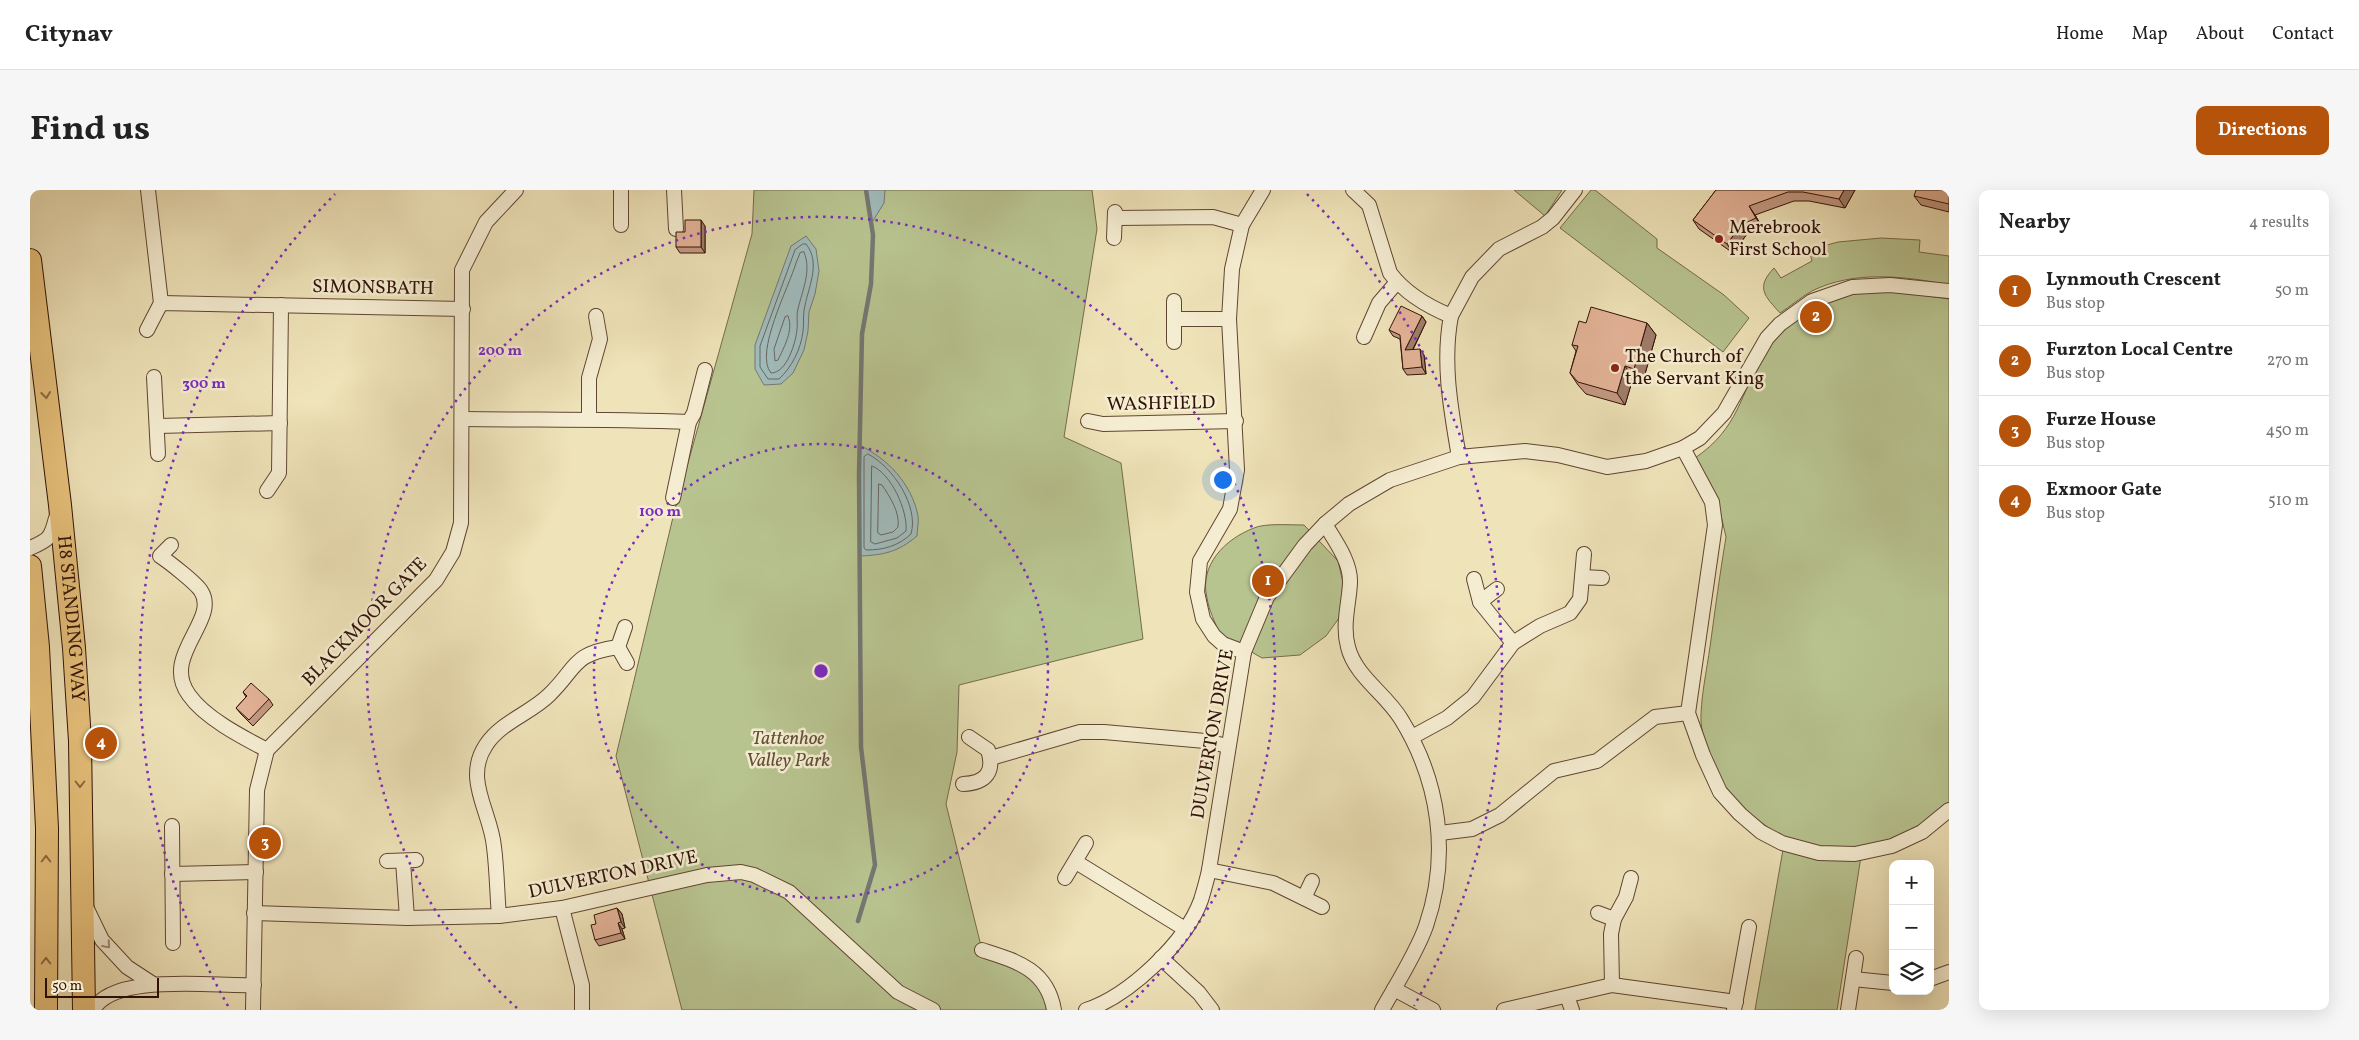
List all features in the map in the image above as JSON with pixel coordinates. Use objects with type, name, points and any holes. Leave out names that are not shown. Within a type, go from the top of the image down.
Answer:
[{"type":"highway","name":"H8 STANDING WAY","points":[[30,260],[60,505],[74,648],[80,741],[84,1010]]},
{"type":"highway","name":"H8 STANDING WAY","points":[[30,566],[38,647],[46,828],[46,1010]]},
{"type":"street","points":[[147,330],[161,303],[148,190]]},
{"type":"street","name":"BLACKMOOR GATE","points":[[253,1010],[257,790],[267,750],[282,732],[436,580],[453,552],[461,523],[463,418],[462,270],[472,246],[486,222],[516,190]]},
{"type":"street","points":[[621,190],[621,225]]},
{"type":"street","points":[[674,190],[676,229]]},
{"type":"street","points":[[1244,652],[1223,644],[1214,636],[1203,619],[1197,592],[1200,561],[1230,509],[1237,470],[1236,421],[1229,319],[1232,269],[1242,225],[1264,190]]},
{"type":"street","points":[[1353,190],[1369,205],[1390,273],[1397,282],[1438,311],[1451,316]]},
{"type":"street","points":[[1459,457],[1449,396],[1447,336],[1451,316],[1472,277],[1492,256],[1499,250],[1542,227],[1553,218],[1575,190]]},
{"type":"street","points":[[1114,238],[1116,215],[1213,217],[1242,225]]},
{"type":"street","points":[[1364,337],[1366,313],[1397,282]]},
{"type":"street","name":"DULVERTON DRIVE","points":[[1086,1010],[1127,989],[1161,958],[1185,929],[1201,901],[1209,870],[1244,652],[1267,597],[1305,545],[1325,524],[1366,493],[1390,480],[1459,457],[1525,451],[1558,455],[1607,467],[1646,461],[1683,448],[1700,438],[1724,413],[1767,338],[1780,324],[1812,301],[1852,286],[1890,285],[1949,291]]},
{"type":"street","points":[[1174,301],[1174,342]]},
{"type":"street","name":"SIMONSBATH","points":[[161,303],[463,309]]},
{"type":"street","points":[[267,491],[279,473],[281,305]]},
{"type":"street","points":[[589,418],[589,378],[600,339],[596,316]]},
{"type":"street","points":[[1174,319],[1229,319]]},
{"type":"street","points":[[673,498],[689,422],[694,413],[705,370]]},
{"type":"street","points":[[154,377],[158,454]]},
{"type":"street","points":[[463,418],[540,420],[589,418],[689,422]]},
{"type":"street","name":"WASHFIELD","points":[[1088,421],[1103,424],[1236,421]]},
{"type":"street","points":[[158,426],[280,423]]},
{"type":"street","points":[[1683,448],[1712,502],[1715,525],[1688,713],[1703,755],[1720,792],[1754,826],[1782,843],[1819,852],[1855,854],[1900,843],[1922,832],[1949,810]]},
{"type":"street","points":[[30,548],[47,541],[60,505]]},
{"type":"street","points":[[1325,524],[1341,549],[1350,580],[1345,622],[1348,647],[1359,669],[1397,712],[1412,737],[1431,782],[1440,834],[1438,875],[1426,927],[1382,1010]]},
{"type":"street","points":[[171,545],[160,556],[202,592],[205,609],[182,659],[180,676],[188,694],[202,710],[267,750]]},
{"type":"street","points":[[1412,737],[1447,718],[1473,697],[1513,643],[1540,626],[1570,613],[1580,599],[1584,554]]},
{"type":"street","points":[[1582,577],[1602,578]]},
{"type":"street","points":[[1474,579],[1480,602],[1513,643]]},
{"type":"street","points":[[1480,602],[1497,589]]},
{"type":"street","points":[[30,625],[38,647]]},
{"type":"street","points":[[625,627],[618,647],[627,663]]},
{"type":"street","points":[[499,916],[494,846],[477,788],[477,764],[486,744],[549,695],[579,659],[600,650],[618,647]]},
{"type":"street","points":[[1440,834],[1472,829],[1500,815],[1554,771],[1597,761],[1655,717],[1688,713]]},
{"type":"street","points":[[991,758],[1080,732],[1104,732],[1205,741],[1228,746]]},
{"type":"street","points":[[963,784],[975,784],[986,777],[991,768],[991,758],[988,750],[969,737]]},
{"type":"street","points":[[172,826],[172,874],[174,880],[173,943]]},
{"type":"street","points":[[1065,878],[1086,843]]},
{"type":"street","points":[[387,861],[410,861],[407,918]]},
{"type":"street","points":[[1076,862],[1185,929]]},
{"type":"street","points":[[1209,870],[1273,884],[1322,907]]},
{"type":"street","points":[[172,874],[256,872]]},
{"type":"street","name":"DULVERTON DRIVE","points":[[254,913],[407,918],[499,916],[562,908],[707,875],[741,872],[754,875],[789,892],[898,992],[933,1010]]},
{"type":"street","points":[[1612,985],[1611,934],[1614,919],[1626,897],[1631,878]]},
{"type":"street","points":[[1304,898],[1312,881]]},
{"type":"street","points":[[83,896],[102,940],[127,966],[153,984]]},
{"type":"street","points":[[562,908],[582,985],[582,1010]]},
{"type":"street","points":[[1598,913],[1614,919]]},
{"type":"street","points":[[1504,1010],[1612,985],[1735,1006],[1749,928]]},
{"type":"street","points":[[982,950],[1019,962],[1031,970],[1052,998],[1054,1010]]},
{"type":"street","points":[[1161,958],[1199,993],[1212,1010]]},
{"type":"street","points":[[1848,1010],[1856,958]]},
{"type":"street","points":[[1934,978],[1948,974]]},
{"type":"street","points":[[1853,979],[1889,983]]},
{"type":"street","points":[[93,1010],[101,999],[122,990],[153,984],[254,985]]},
{"type":"street","points":[[1394,989],[1433,1010]]},
{"type":"street","points":[[1567,996],[1572,1010]]},
{"type":"green space","name":"Tattenhoe Valley Park","points":[[754,190],[1092,190],[1097,229],[1064,437],[1121,463],[1143,639],[959,685],[957,752],[946,804],[982,950],[1031,970],[1054,1010],[682,1010],[616,756],[674,513],[752,234]]},
{"type":"green space","points":[[1514,190],[1562,190],[1545,216]]},
{"type":"green space","points":[[1591,190],[1595,190],[1657,239],[1657,248],[1724,295],[1749,318],[1723,352],[1560,228]]},
{"type":"green space","points":[[1881,238],[1920,240],[1919,252],[1949,256],[1949,285],[1897,277],[1845,280],[1828,284],[1812,291],[1780,313],[1766,297],[1764,292],[1765,281],[1774,268],[1781,278],[1812,261],[1809,250],[1838,242]]},
{"type":"green space","points":[[1893,291],[1949,299],[1949,808],[1915,834],[1862,850],[1837,1010],[1755,1010],[1785,838],[1754,817],[1728,790],[1710,759],[1704,741],[1701,722],[1704,685],[1726,537],[1720,511],[1695,458],[1710,447],[1730,423],[1764,352],[1780,333],[1815,309],[1840,298],[1861,292]]},
{"type":"green space","points":[[1264,525],[1304,525],[1338,561],[1344,587],[1339,618],[1326,636],[1300,655],[1262,658],[1220,634],[1208,603],[1207,575],[1211,564],[1224,546],[1243,533]]},
{"type":"water","points":[[866,190],[885,190],[884,203],[871,224]]},
{"type":"water","points":[[806,236],[816,249],[819,271],[815,294],[809,312],[804,350],[793,373],[781,384],[764,385],[755,369],[755,345],[791,246]]},
{"type":"water","points":[[859,445],[879,457],[897,473],[910,493],[918,516],[917,536],[897,549],[876,555],[860,556]]},
{"type":"building","points":[[1716,190],[1844,190],[1839,199],[1803,192],[1788,192],[1749,206],[1756,218],[1741,225],[1727,244],[1693,220]]},
{"type":"building","points":[[1916,190],[1949,190],[1949,204],[1914,196]]},
{"type":"building","points":[[685,220],[701,220],[701,247],[676,247],[676,232],[685,232]]},
{"type":"building","points":[[1401,306],[1422,316],[1405,350],[1420,349],[1422,367],[1403,369],[1400,335],[1389,330]]},
{"type":"building","name":"The Church of the Servant King","points":[[1591,307],[1647,323],[1634,369],[1625,366],[1617,393],[1578,382],[1570,373],[1578,346],[1572,345],[1579,321],[1586,323]]},
{"type":"building","points":[[251,683],[269,699],[249,720],[236,708],[247,696],[243,692]]},
{"type":"building","points":[[617,908],[621,922],[618,923],[621,933],[595,940],[591,925],[596,924],[594,915]]},
{"type":"waterway","points":[[858,921],[875,865],[861,747],[859,474],[862,334],[871,284],[873,235],[866,190]]},
{"type":"place","name":"Merebrook First School","points":[[1719,239]]},
{"type":"place","name":"Furzton Local Centre","points":[[1816,317]]},
{"type":"place","name":"The Church of the Servant King","points":[[1615,368]]},
{"type":"place","name":"Lynmouth Crescent","points":[[1268,581]]},
{"type":"place","name":"Exmoor Gate","points":[[101,743]]},
{"type":"place","name":"Furze House","points":[[265,843]]}]
